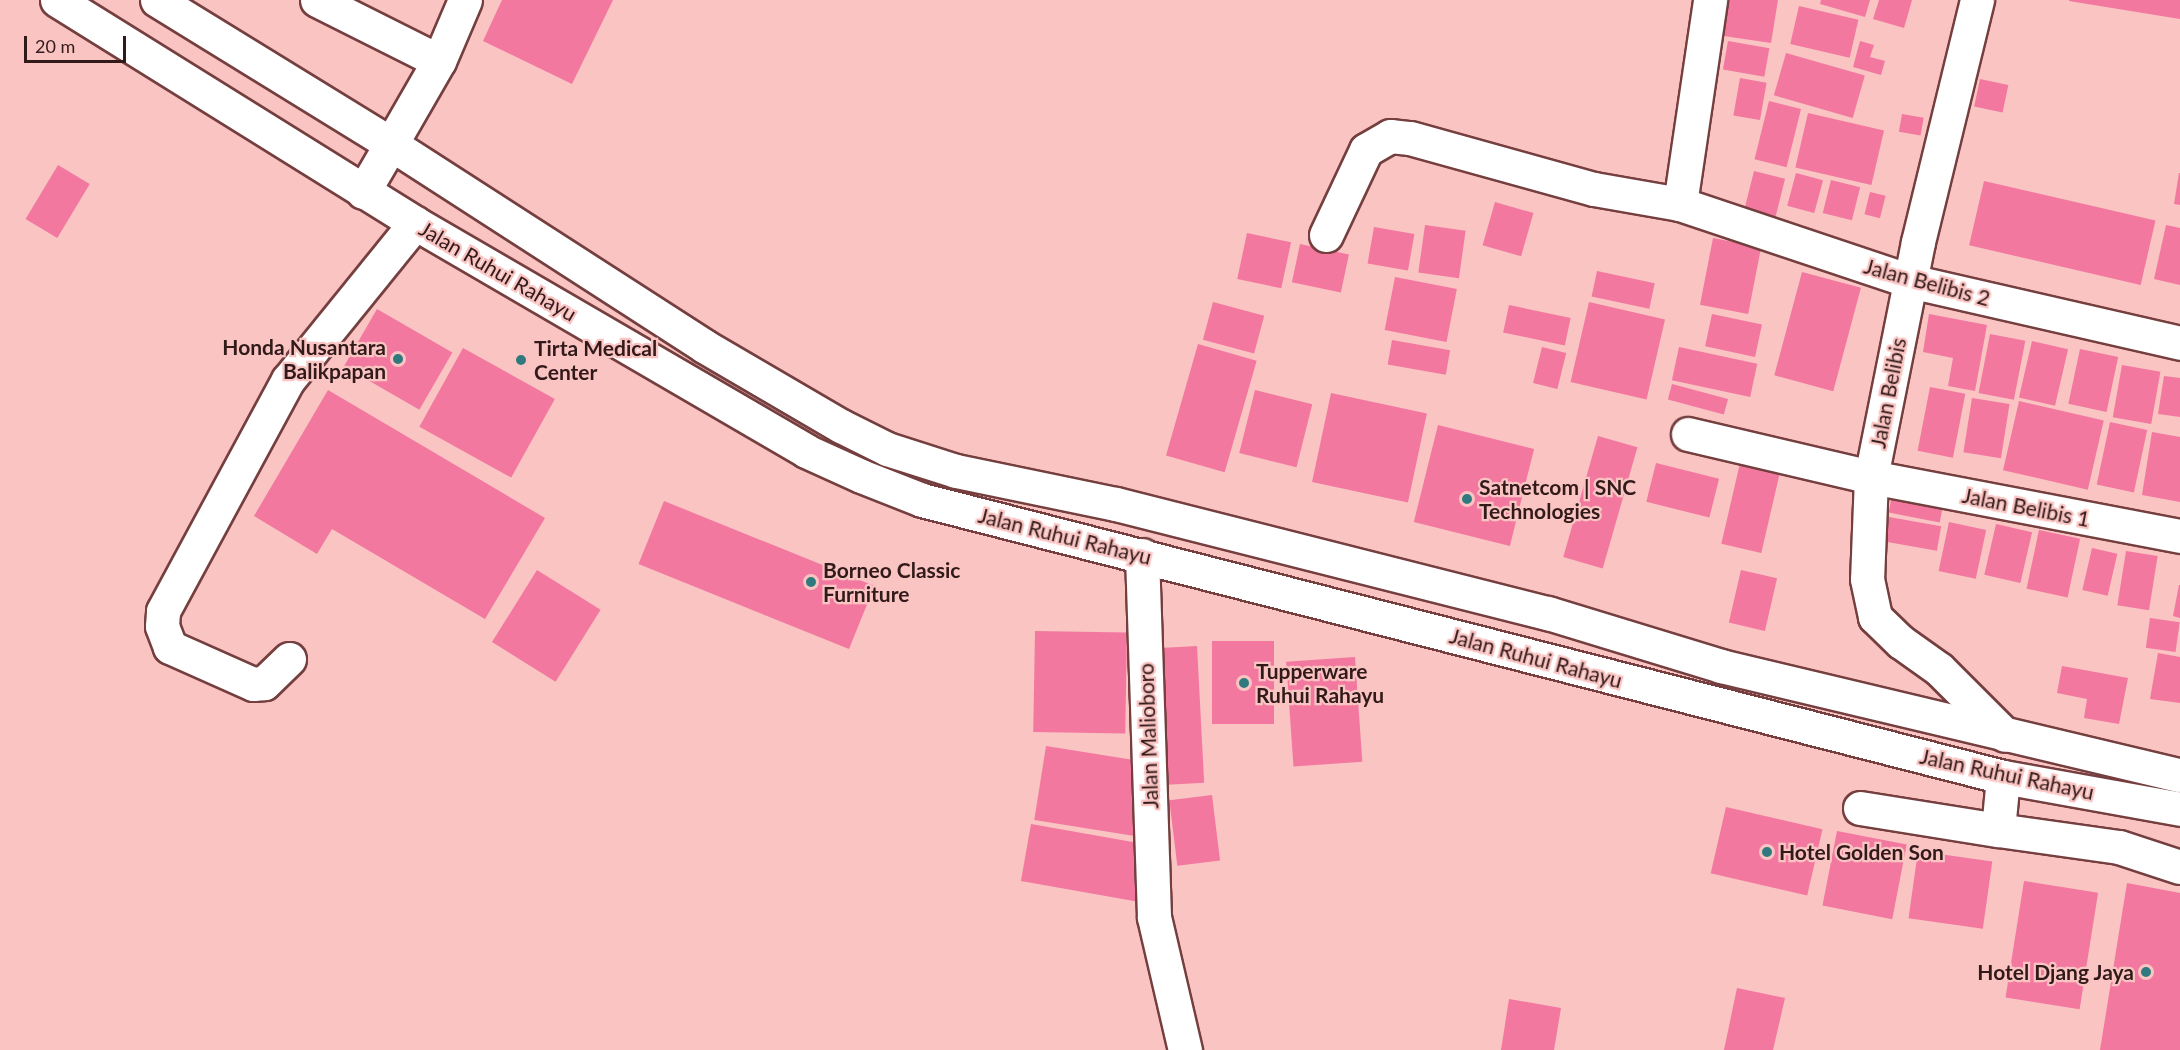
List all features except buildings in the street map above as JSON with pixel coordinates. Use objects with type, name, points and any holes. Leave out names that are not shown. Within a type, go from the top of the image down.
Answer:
[{"type":"main road","name":"Jalan Ruhui Rahayu","points":[[57,0],[415,223],[806,451],[861,477],[922,500],[2003,777],[2180,809]]},
{"type":"main road","points":[[316,0],[439,61]]},
{"type":"main road","points":[[363,192],[439,61],[465,0]]},
{"type":"main road","points":[[1680,204],[1710,0]]},
{"type":"main road","name":"Jalan Ruhui Rahayu","points":[[164,2],[391,144],[704,346],[841,426],[887,449],[956,471],[1116,504],[1548,613],[1721,666],[2180,775]]},
{"type":"main road","name":"Jalan Belibis","points":[[1972,4],[1910,282],[1871,477],[1867,579],[1875,617],[1901,642],[1940,669],[2005,735]]},
{"type":"main road","name":"Jalan Belibis 2","points":[[1326,235],[1366,150],[1390,136],[1410,138],[1594,189],[1680,204],[1910,282],[2180,343]]},
{"type":"main road","points":[[289,659],[264,683],[253,684],[170,647],[162,626],[163,610],[288,380],[415,223]]},
{"type":"main road","name":"Jalan Belibis 1","points":[[1688,434],[1871,477],[2180,536]]},
{"type":"main road","name":"Jalan Malioboro","points":[[1142,555],[1154,917],[1185,1050]]},
{"type":"main road","points":[[1998,830],[2003,777]]},
{"type":"main road","points":[[1860,808],[2119,847],[2180,867]]},
{"type":"place","name":"Honda Nusantara Balikpapan","points":[[398,359]]},
{"type":"place","name":"Tirta Medical Center","points":[[521,360]]},
{"type":"place","name":"Satnetcom | SNC Technologies","points":[[1467,499]]},
{"type":"place","name":"Borneo Classic Furniture","points":[[811,582]]},
{"type":"place","name":"Tupperware Ruhui Rahayu","points":[[1244,683]]},
{"type":"place","name":"Hotel Golden Son","points":[[1767,852]]},
{"type":"place","name":"Hotel Djang Jaya","points":[[2146,972]]}]
